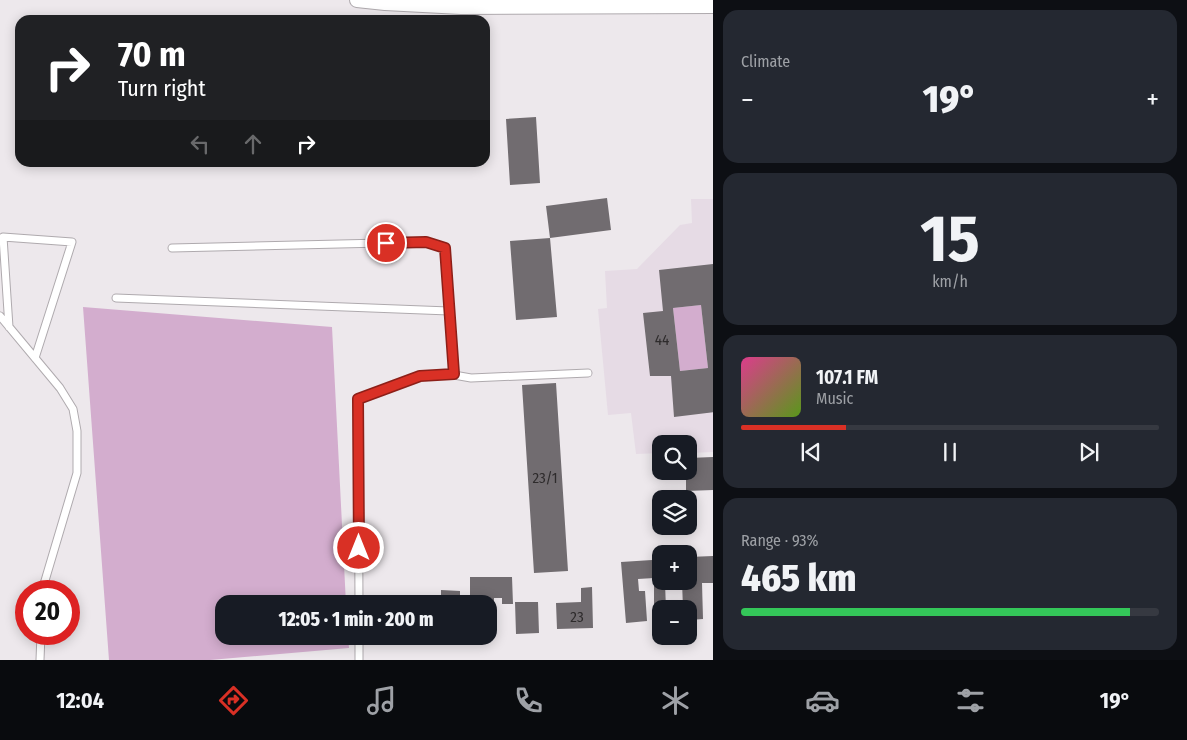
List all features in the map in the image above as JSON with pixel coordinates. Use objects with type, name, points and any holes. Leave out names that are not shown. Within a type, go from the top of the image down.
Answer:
[{"type":"street","points":[[358,0],[385,3],[713,6]]},
{"type":"lane","points":[[9,326],[3,237],[72,242],[35,358]]},
{"type":"lane","points":[[172,248],[426,242],[445,248],[454,374]]},
{"type":"lane","points":[[116,298],[449,312]]},
{"type":"lane","points":[[0,316],[60,388],[73,409],[77,432],[77,473],[45,580]]},
{"type":"lane","points":[[359,595],[358,399],[420,376],[454,374],[472,378],[588,373]]},
{"type":"lane","points":[[40,660],[41,645]]},
{"type":"lane","points":[[359,645],[359,660]]},
{"type":"shaded area","points":[[691,199],[713,199],[713,452],[697,453],[697,435],[652,435],[652,453],[636,454],[631,413],[608,415],[598,309],[607,308],[605,271],[637,269],[680,225],[692,223]]},
{"type":"shaded area","points":[[701,305],[708,368],[680,371],[673,308]]},
{"type":"shaded area","points":[[83,307],[332,327],[346,595],[215,595],[215,645],[349,645],[349,648],[210,660],[109,660]]},
{"type":"building","points":[[536,117],[540,183],[510,185],[506,119]]},
{"type":"building","points":[[607,198],[611,230],[550,238],[546,206]]},
{"type":"building","points":[[550,238],[557,317],[516,320],[510,241]]},
{"type":"building","points":[[713,264],[713,412],[674,417],[671,376],[650,376],[643,313],[663,311],[659,270]],"holes":[[[701,305],[708,368],[680,371],[673,308]]]},
{"type":"building","points":[[556,383],[568,571],[534,573],[522,385]]},
{"type":"building","points":[[713,457],[713,490],[686,490],[686,480],[697,480],[697,458]]},
{"type":"building","points":[[713,556],[713,583],[702,583],[703,619],[697,619],[697,600],[683,600],[682,590],[697,590],[697,557]]},
{"type":"building","points":[[652,560],[652,578],[638,579],[639,591],[645,591],[647,621],[626,623],[621,562]]},
{"type":"building","points":[[470,577],[512,577],[513,604],[502,604],[502,598],[497,598],[497,595],[470,595]]},
{"type":"building","points":[[592,587],[593,628],[557,629],[556,603],[581,602],[581,588]]},
{"type":"building","points":[[441,590],[460,591],[460,595],[441,595]]},
{"type":"building","points":[[654,590],[665,590],[666,600],[654,600]]},
{"type":"building","points":[[515,602],[538,602],[539,633],[516,634]]},
{"type":"route","points":[[359,548],[358,399],[420,376],[454,374],[445,248],[426,242],[386,243]]}]
